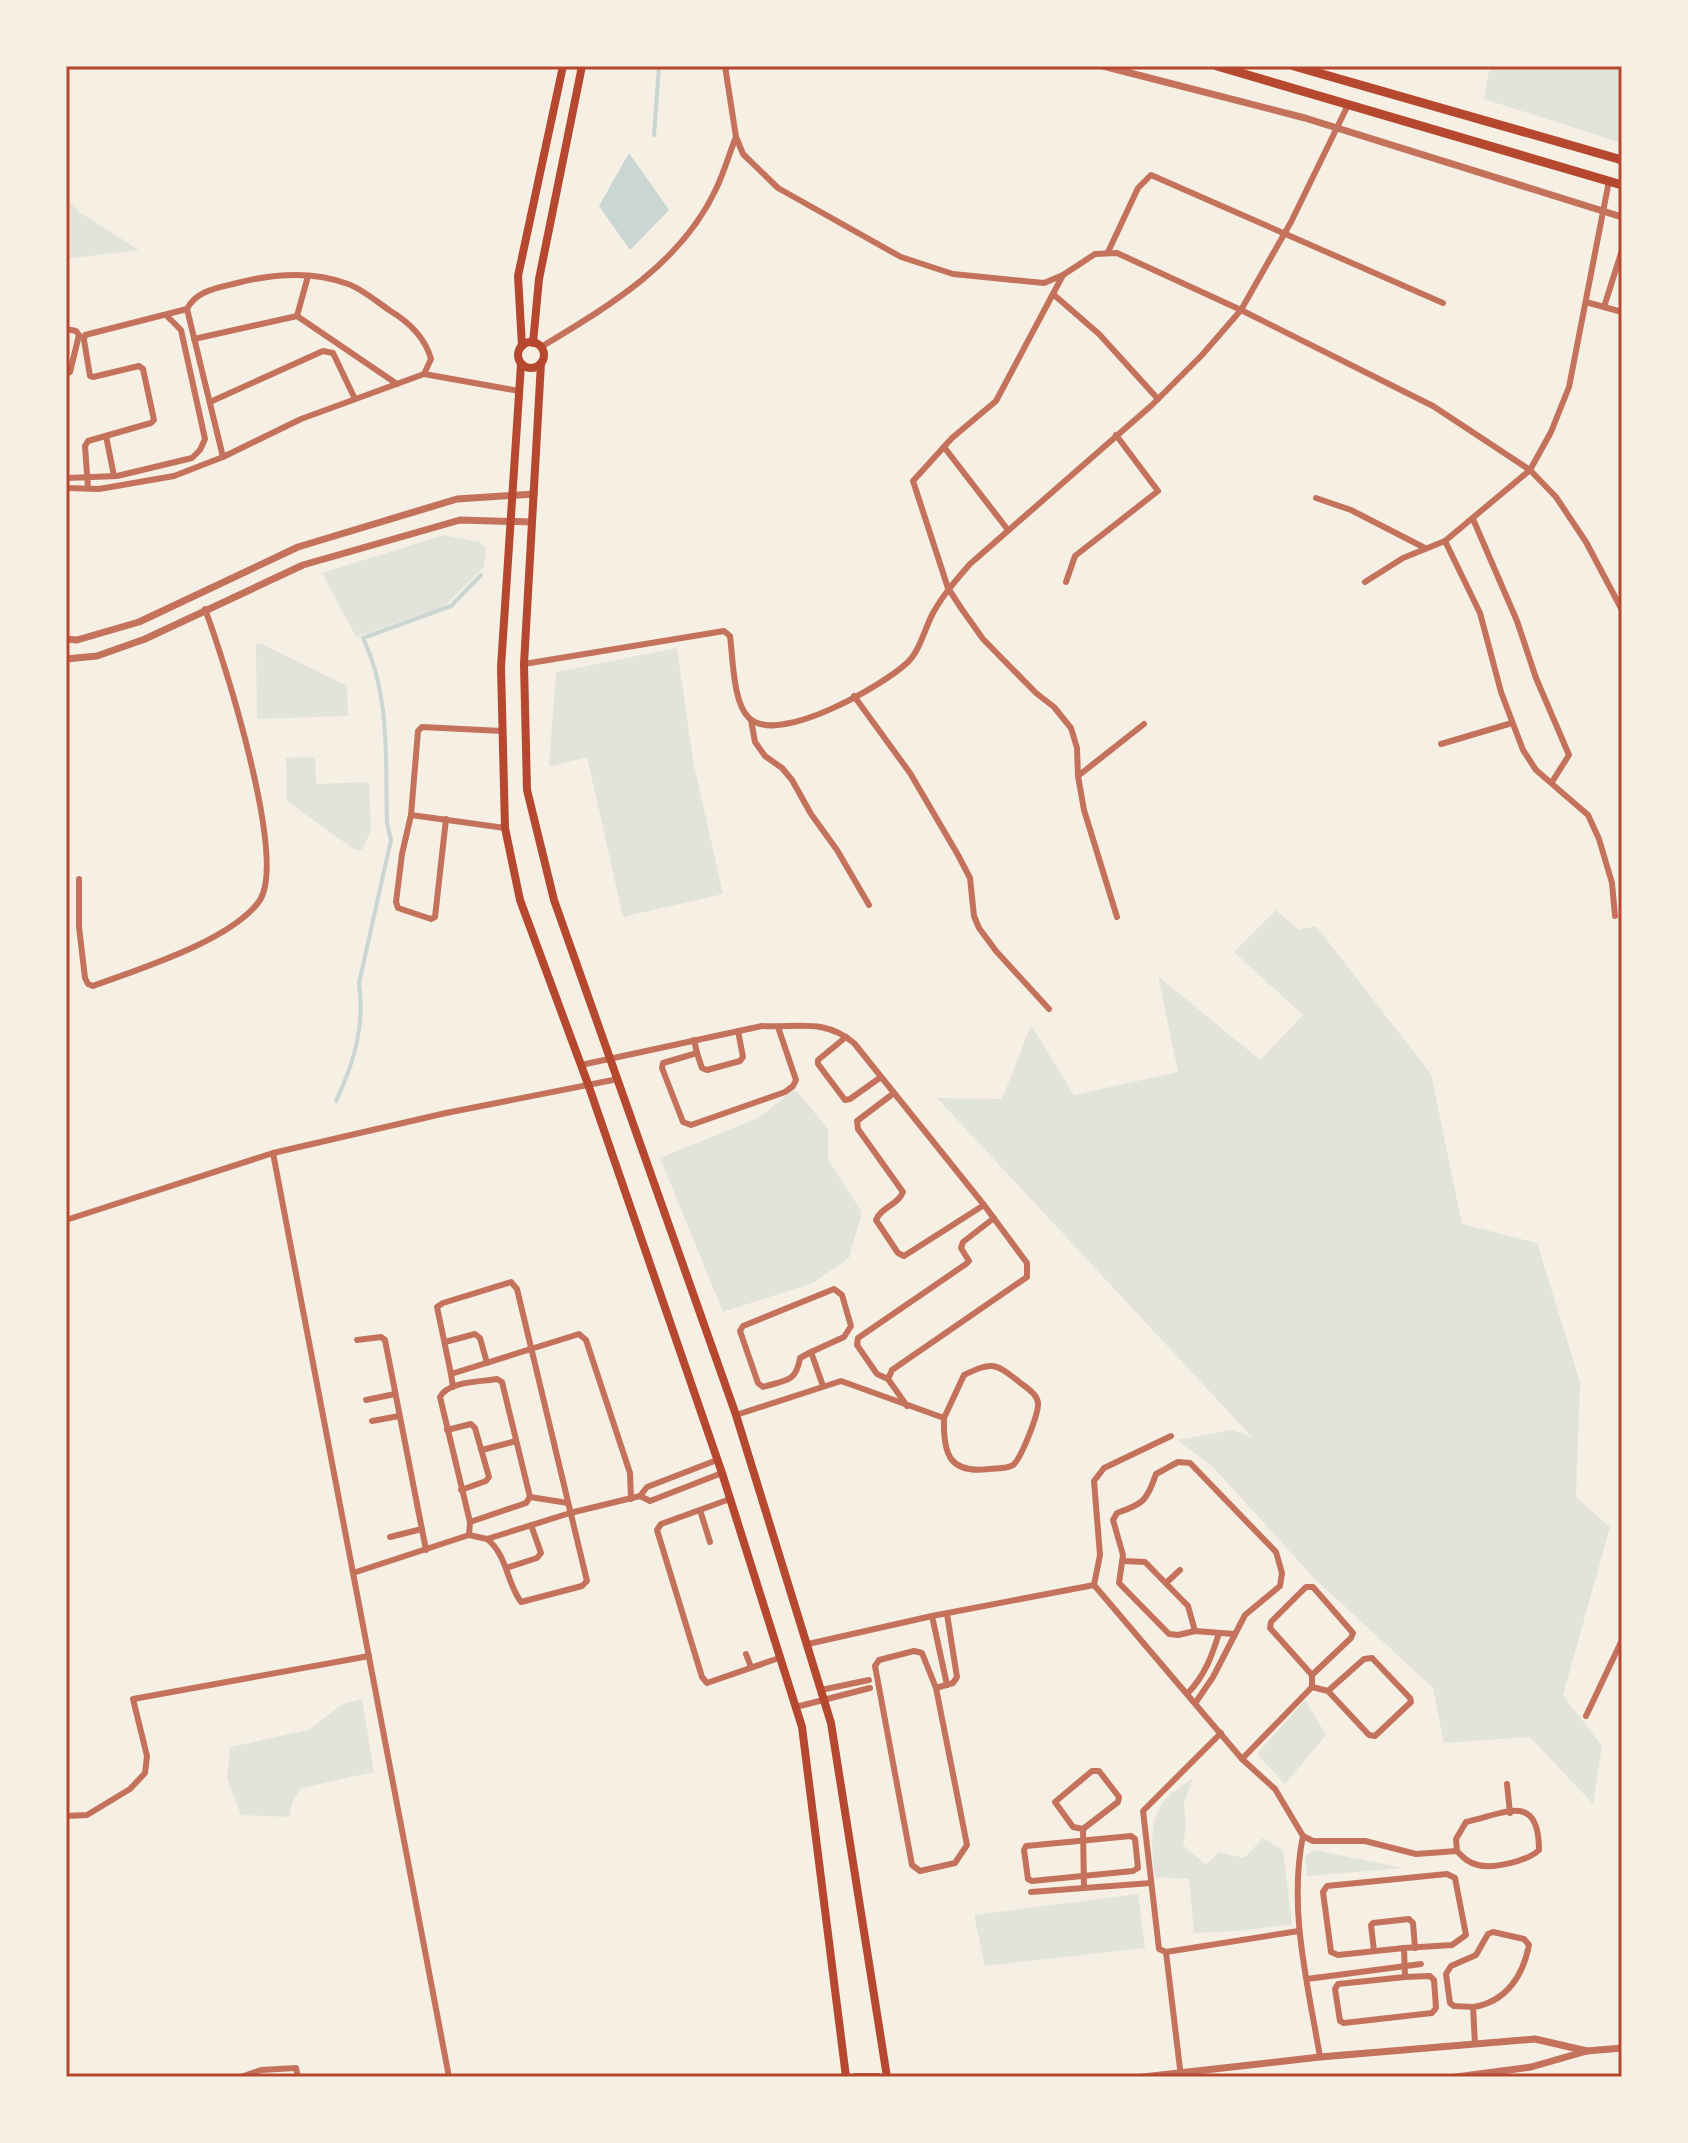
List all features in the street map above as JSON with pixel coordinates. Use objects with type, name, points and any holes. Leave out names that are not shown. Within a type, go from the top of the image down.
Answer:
[{"type":"main road","points":[[563,66],[518,276],[522,346],[518,353],[521,364],[510,494],[501,667],[505,828],[520,900],[588,1084],[722,1473],[802,1727],[846,2077]]},
{"type":"main road","points":[[582,66],[541,265],[537,345],[544,355],[541,363],[524,664],[527,790],[554,900],[736,1415],[831,1723],[887,2077]]},
{"type":"main road","points":[[1217,66],[1622,185]]},
{"type":"main road","points":[[1294,66],[1620,158]]},
{"type":"main road","points":[[522,346],[537,345]]},
{"type":"main road","points":[[521,364],[529,368],[541,363]]},
{"type":"main road","points":[[856,2077],[878,2077]]},
{"type":"street","points":[[725,66],[736,137],[743,154],[778,188],[901,257],[953,274],[1044,283],[1063,275],[1095,254],[1117,253],[1241,310],[1433,406],[1530,470],[1556,497],[1586,542],[1622,610]]},
{"type":"street","points":[[1103,66],[1337,128],[1622,217]]},
{"type":"street","points":[[751,720],[769,726],[792,724],[854,696],[911,660],[948,588],[970,564],[1158,399],[1241,310],[1285,232],[1348,105]]},
{"type":"street","points":[[537,345],[597,313],[658,269],[689,233],[716,190],[736,137]]},
{"type":"street","points":[[1108,252],[1138,188],[1151,175],[1443,303]]},
{"type":"street","points":[[1365,582],[1425,548],[1445,541],[1530,470],[1551,432],[1569,387],[1609,181]]},
{"type":"street","points":[[1604,307],[1622,250]]},
{"type":"street","points":[[1063,275],[996,401],[944,447],[913,481],[948,588],[983,639],[1064,718],[1077,748],[1084,810],[1117,917]]},
{"type":"street","points":[[223,457],[187,309],[191,299],[211,290],[262,276],[318,276],[350,284],[406,320],[427,344],[431,359],[424,374]]},
{"type":"street","points":[[297,316],[308,276]]},
{"type":"street","points":[[1053,294],[1099,334],[1158,399]]},
{"type":"street","points":[[1586,302],[1622,312]]},
{"type":"street","points":[[88,488],[85,446],[88,441],[154,420],[143,369],[139,366],[90,376],[85,335],[187,309]]},
{"type":"street","points":[[66,478],[114,476],[192,458],[200,450],[205,439],[181,330],[165,315]]},
{"type":"street","points":[[194,339],[297,316],[397,384]]},
{"type":"street","points":[[66,329],[79,335],[70,372],[66,374]]},
{"type":"street","points":[[210,402],[323,351],[333,353],[355,399]]},
{"type":"street","points":[[66,488],[88,488],[174,476],[223,457],[301,419],[424,374],[519,391]]},
{"type":"street","points":[[1066,582],[1075,556],[1158,491],[1116,435]]},
{"type":"street","points":[[106,436],[114,476]]},
{"type":"street","points":[[944,447],[1008,530]]},
{"type":"street","points":[[66,639],[77,640],[139,622],[298,547],[457,499],[534,494]]},
{"type":"street","points":[[1316,498],[1351,510],[1425,548]]},
{"type":"street","points":[[1473,519],[1569,755],[1552,782]]},
{"type":"street","points":[[66,659],[97,656],[145,639],[303,565],[460,520],[509,524],[532,522]]},
{"type":"street","points":[[1445,541],[1480,613],[1501,692],[1529,760],[1536,770],[1588,815],[1599,839],[1612,883],[1615,916]]},
{"type":"street","points":[[256,567],[264,582]]},
{"type":"street","points":[[79,879],[79,927],[85,978],[93,986],[162,960],[231,928],[247,915],[261,897],[268,875],[265,830],[227,667],[205,609]]},
{"type":"street","points":[[524,664],[724,631],[730,636],[739,705],[751,720],[755,742],[765,756],[792,780],[869,905]]},
{"type":"street","points":[[77,640],[78,658]]},
{"type":"street","points":[[854,696],[910,773],[958,855],[970,878],[974,916],[979,928],[1049,1009]]},
{"type":"street","points":[[1441,744],[1512,723]]},
{"type":"street","points":[[1078,776],[1144,724]]},
{"type":"street","points":[[446,819],[435,917],[431,919],[398,908],[396,902],[411,815],[418,731],[422,727],[502,731]]},
{"type":"street","points":[[411,815],[505,828]]},
{"type":"street","points":[[581,1065],[762,1026],[817,1024],[839,1031],[846,1037],[984,1205],[1027,1263],[1027,1277],[892,1370],[888,1379]]},
{"type":"street","points":[[697,1053],[663,1063],[662,1068],[683,1122],[691,1125],[785,1092],[793,1086],[796,1080],[778,1027]]},
{"type":"street","points":[[694,1040],[702,1068],[707,1070],[740,1061],[743,1057],[738,1031]]},
{"type":"street","points":[[846,1037],[818,1060],[845,1100],[881,1077]]},
{"type":"street","points":[[66,1220],[273,1153],[446,1113],[618,1079]]},
{"type":"street","points":[[894,1093],[857,1121],[858,1129],[903,1192],[902,1197],[878,1215],[876,1220],[898,1253],[904,1256],[984,1205]]},
{"type":"street","points":[[273,1153],[449,2077]]},
{"type":"street","points":[[907,1406],[888,1379],[877,1374],[857,1345],[858,1338],[966,1264],[969,1261],[961,1248],[963,1242],[994,1218]]},
{"type":"street","points":[[353,1573],[469,1535],[487,1539],[500,1549],[515,1594],[521,1602],[582,1586],[587,1581],[534,1350],[517,1289],[511,1282],[437,1307],[453,1387]]},
{"type":"street","points":[[834,1289],[842,1295],[851,1326],[844,1337],[811,1352],[800,1358],[798,1373],[793,1378],[763,1387],[758,1383],[740,1331],[743,1326],[834,1289]]},
{"type":"street","points":[[445,1342],[475,1334],[480,1338],[487,1363]]},
{"type":"street","points":[[451,1374],[579,1334],[586,1340],[630,1473],[631,1499]]},
{"type":"street","points":[[357,1340],[381,1337],[385,1340],[426,1550]]},
{"type":"street","points":[[811,1352],[823,1386]]},
{"type":"street","points":[[986,1365],[998,1366],[1035,1395],[1038,1405],[1020,1458],[1011,1467],[968,1472],[957,1465],[945,1449],[944,1418],[964,1375],[986,1365]]},
{"type":"street","points":[[469,1535],[470,1522],[440,1397],[443,1391],[453,1387],[497,1379],[502,1382],[530,1497],[526,1503],[470,1522]]},
{"type":"street","points":[[736,1415],[841,1381],[944,1418]]},
{"type":"street","points":[[366,1400],[395,1394]]},
{"type":"street","points":[[372,1421],[399,1416]]},
{"type":"street","points":[[447,1430],[471,1424],[475,1428],[489,1477],[461,1490]]},
{"type":"street","points":[[1094,1585],[1100,1555],[1094,1481],[1104,1468],[1171,1436]]},
{"type":"street","points":[[482,1450],[516,1441]]},
{"type":"street","points":[[487,1539],[570,1513],[640,1496],[647,1487],[717,1460]]},
{"type":"street","points":[[1196,1702],[1213,1677],[1245,1615],[1280,1586],[1282,1573],[1276,1552],[1190,1463],[1178,1462],[1156,1474],[1149,1494],[1140,1505],[1117,1513],[1113,1520],[1123,1561],[1119,1583],[1169,1634],[1195,1631],[1234,1634]]},
{"type":"street","points":[[640,1496],[650,1501],[722,1473]]},
{"type":"street","points":[[530,1497],[568,1503]]},
{"type":"street","points":[[730,1499],[661,1524],[657,1530],[702,1677],[707,1683],[779,1658]]},
{"type":"street","points":[[700,1510],[710,1542]]},
{"type":"street","points":[[506,1568],[537,1558],[541,1553],[531,1525]]},
{"type":"street","points":[[390,1537],[422,1529]]},
{"type":"street","points":[[1123,1561],[1145,1562],[1188,1606],[1195,1631]]},
{"type":"street","points":[[1166,1583],[1180,1570]]},
{"type":"street","points":[[808,1644],[1094,1585]]},
{"type":"street","points":[[1094,1585],[1242,1759],[1275,1789],[1303,1836],[1313,1841],[1365,1841],[1416,1854],[1457,1851]]},
{"type":"street","points":[[1242,1759],[1312,1687],[1312,1675],[1270,1628],[1271,1622],[1306,1587],[1313,1587],[1353,1633],[1312,1675]]},
{"type":"street","points":[[936,1688],[947,1685],[957,1677],[947,1614]]},
{"type":"street","points":[[932,1616],[947,1685]]},
{"type":"street","points":[[1188,1693],[1211,1661],[1219,1633]]},
{"type":"street","points":[[1586,1716],[1622,1640]]},
{"type":"street","points":[[914,1651],[922,1653],[936,1688],[967,1845],[955,1863],[920,1871],[912,1865],[875,1666],[879,1660],[914,1651]]},
{"type":"street","points":[[746,1654],[751,1667]]},
{"type":"street","points":[[66,1816],[87,1815],[130,1789],[145,1773],[147,1756],[133,1699],[369,1656]]},
{"type":"street","points":[[1312,1687],[1328,1691],[1369,1735],[1375,1736],[1411,1702],[1372,1658],[1364,1659],[1328,1691]]},
{"type":"street","points":[[821,1690],[869,1680]]},
{"type":"street","points":[[796,1707],[870,1688]]},
{"type":"street","points":[[1221,1733],[1143,1811],[1159,1949],[1166,1952],[1299,1931]]},
{"type":"street","points":[[1083,1829],[1073,1827],[1055,1802],[1092,1771],[1099,1771],[1119,1797],[1118,1802],[1083,1829],[1084,1888]]},
{"type":"street","points":[[1507,1784],[1510,1813]]},
{"type":"street","points":[[1521,1810],[1531,1815],[1539,1827],[1539,1850],[1533,1856],[1488,1866],[1465,1860],[1457,1851],[1456,1839],[1466,1822],[1521,1810]]},
{"type":"street","points":[[1131,1836],[1135,1839],[1138,1868],[1084,1876],[1032,1881],[1028,1879],[1024,1850],[1026,1846],[1131,1836]]},
{"type":"street","points":[[1303,1836],[1298,1861],[1299,1931],[1320,2057]]},
{"type":"street","points":[[1447,1874],[1455,1878],[1466,1935],[1452,1945],[1415,1948],[1338,1955],[1331,1952],[1323,1892],[1327,1886],[1447,1874]]},
{"type":"street","points":[[1031,1892],[1151,1883]]},
{"type":"street","points":[[1374,1951],[1373,1923],[1409,1919],[1413,1923],[1415,1948]]},
{"type":"street","points":[[1493,1932],[1524,1939],[1529,1945],[1525,1966],[1508,1991],[1485,2005],[1473,2007],[1450,2003],[1446,1974],[1451,1966],[1471,1959],[1488,1934],[1493,1932]]},
{"type":"street","points":[[1404,1948],[1405,1977]]},
{"type":"street","points":[[1166,1952],[1181,2075]]},
{"type":"street","points":[[1307,1979],[1421,1964]]},
{"type":"street","points":[[1430,1976],[1434,1980],[1436,2008],[1432,2013],[1340,2021],[1335,1989],[1338,1984],[1405,1977],[1430,1976]]},
{"type":"street","points":[[1473,2007],[1475,2044]]},
{"type":"street","points":[[1143,2077],[1320,2057],[1535,2039],[1587,2051]]},
{"type":"street","points":[[1456,2077],[1531,2067],[1587,2051],[1622,2048]]},
{"type":"street","points":[[241,2077],[261,2070],[296,2068],[298,2077]]},
{"type":"shaded area","points":[[1490,66],[1622,66],[1622,143],[1484,99]]},
{"type":"shaded area","points":[[629,153],[669,210],[630,250],[599,206]]},
{"type":"shaded area","points":[[66,196],[79,212],[139,250],[66,259]]},
{"type":"shaded area","points":[[444,535],[480,542],[486,548],[484,567],[444,607],[356,637],[322,573]]},
{"type":"shaded area","points":[[256,644],[262,644],[347,686],[348,716],[257,719]]},
{"type":"shaded area","points":[[677,648],[693,760],[723,894],[623,917],[587,757],[549,767],[556,672]]},
{"type":"shaded area","points":[[315,757],[316,784],[369,782],[371,830],[362,850],[355,850],[287,801],[286,758]]},
{"type":"shaded area","points":[[1276,910],[1299,930],[1316,926],[1431,1074],[1462,1224],[1537,1243],[1580,1382],[1576,1497],[1610,1527],[1563,1695],[1602,1746],[1593,1804],[1530,1737],[1444,1743],[1433,1688],[1314,1578],[1213,1467],[1177,1440],[1232,1430],[1252,1437],[937,1098],[1002,1099],[1031,1025],[1074,1095],[1178,1072],[1158,976],[1260,1060],[1303,1015],[1234,952]]},
{"type":"shaded area","points":[[795,1089],[828,1129],[828,1160],[862,1212],[849,1258],[813,1283],[723,1312],[660,1158],[758,1118]]},
{"type":"shaded area","points":[[362,1699],[374,1772],[301,1788],[292,1803],[289,1817],[241,1815],[227,1779],[230,1747],[309,1730],[342,1704]]},
{"type":"shaded area","points":[[1305,1700],[1326,1735],[1285,1784],[1257,1754]]},
{"type":"shaded area","points":[[1193,1778],[1184,1803],[1186,1826],[1183,1845],[1206,1865],[1219,1852],[1244,1858],[1263,1838],[1283,1850],[1292,1924],[1194,1933],[1189,1879],[1155,1877],[1152,1836],[1156,1816],[1170,1795]]},
{"type":"shaded area","points":[[1314,1850],[1403,1868],[1307,1876],[1305,1856]]},
{"type":"shaded area","points":[[1138,1894],[1145,1948],[985,1966],[974,1915]]},
{"type":"waterway","points":[[654,135],[659,66]]},
{"type":"waterway","points":[[336,1101],[356,1044],[360,1014],[359,983],[391,840],[387,823],[382,705],[372,660],[363,638],[451,606],[481,575]]}]
